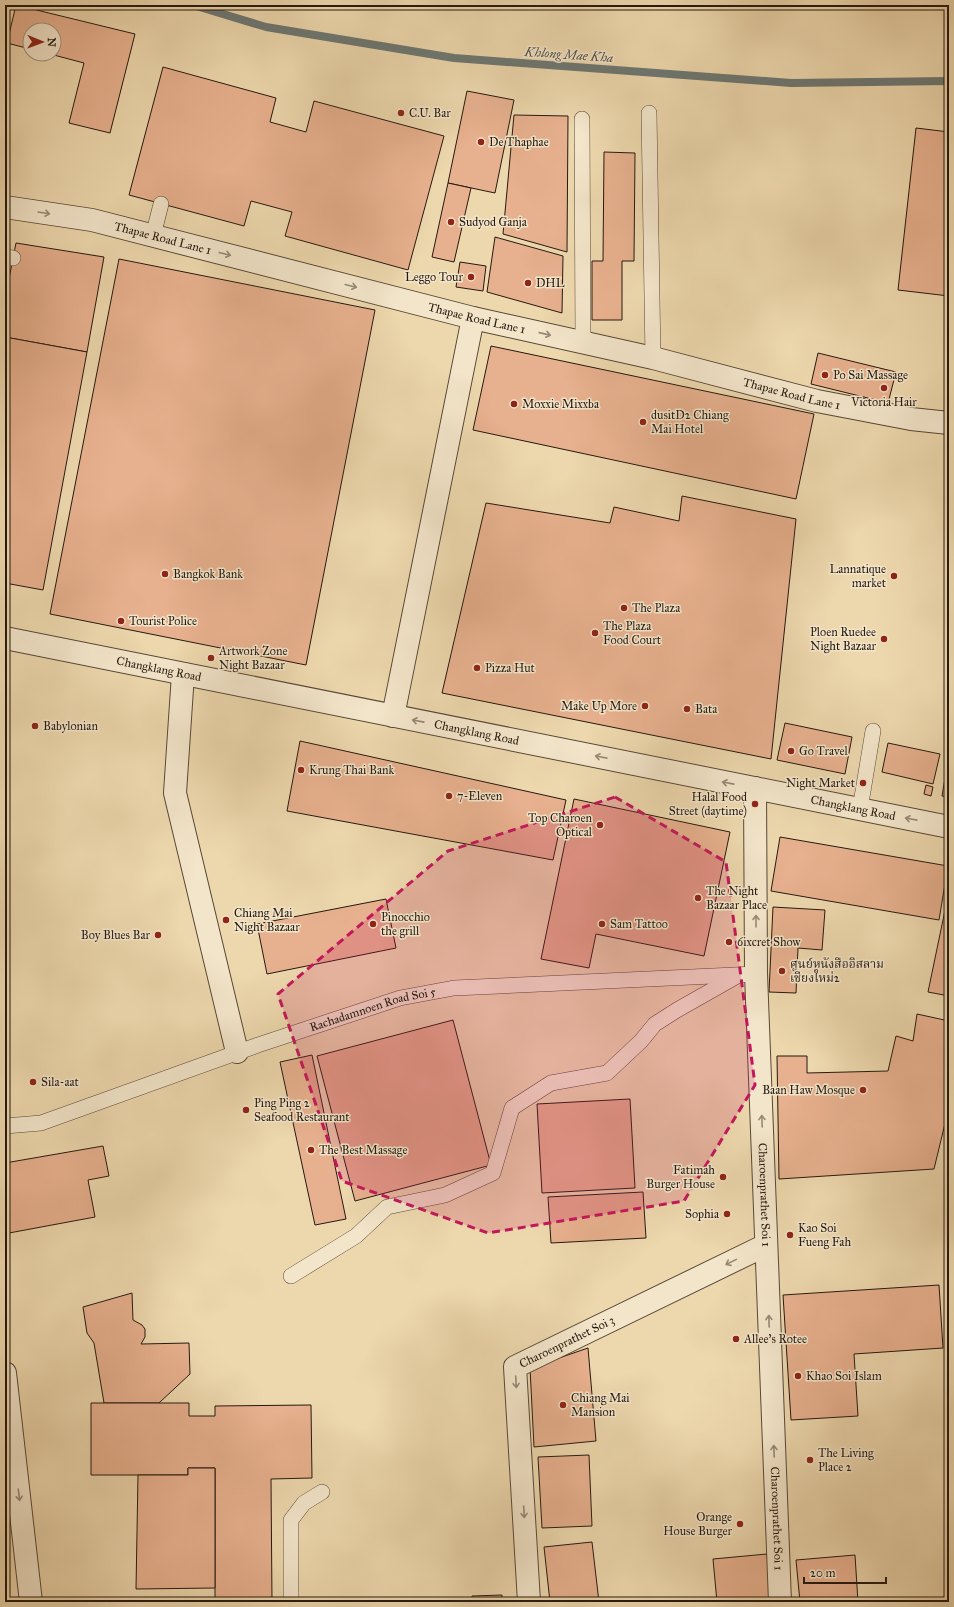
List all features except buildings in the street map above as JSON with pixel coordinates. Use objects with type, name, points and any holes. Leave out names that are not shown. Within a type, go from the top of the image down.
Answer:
[{"type":"street","name":"Thapae Road Lane 1","points":[[5,207],[92,220],[473,318],[653,358],[818,401],[911,419],[949,423]]},
{"type":"street","points":[[393,716],[473,318]]},
{"type":"street","name":"Changklang Road","points":[[5,638],[949,827]]},
{"type":"street","points":[[183,674],[175,793],[238,1052]]},
{"type":"street","name":"Charoenprathet Soi 1","points":[[755,788],[748,974],[766,1245],[780,1602]]},
{"type":"street","name":"Charoenprathet Soi 3","points":[[529,1602],[515,1367],[766,1245]]},
{"type":"street","points":[[5,1373],[31,1602]]},
{"type":"lane","points":[[650,113],[653,358]]},
{"type":"lane","points":[[582,119],[583,342]]},
{"type":"lane","points":[[153,236],[161,204]]},
{"type":"lane","points":[[860,809],[873,731]]},
{"type":"lane","points":[[291,1276],[356,1236],[387,1207],[445,1195],[493,1173],[512,1108],[551,1083],[607,1073],[641,1041],[655,1024],[677,1010],[748,974]]},
{"type":"lane","name":"Rachadamnoen Road Soi 5","points":[[5,1126],[41,1123],[238,1052],[400,998],[454,988],[748,974]]},
{"type":"lane","points":[[291,1602],[291,1520],[304,1503],[322,1492]]},
{"type":"highlighted area","points":[[615,797],[726,862],[755,1085],[684,1201],[488,1233],[342,1181],[278,994],[448,851]]},
{"type":"waterway","name":"Khlong Mae Kha","points":[[193,5],[266,27],[454,58],[791,83],[949,81]]},
{"type":"place","name":"C.U. Bar","points":[[401,113]]},
{"type":"place","name":"De Thaphae","points":[[481,142]]},
{"type":"place","name":"Sudyod Ganja","points":[[451,222]]},
{"type":"place","name":"Leggo Tour","points":[[471,277]]},
{"type":"place","name":"DHL","points":[[528,283]]},
{"type":"place","name":"Po Sai Massage","points":[[825,375]]},
{"type":"place","name":"Victoria Hair","points":[[884,388]]},
{"type":"place","name":"Moxxie Mixxba","points":[[514,404]]},
{"type":"place","name":"dusitD2 Chiang Mai Hotel","points":[[643,422]]},
{"type":"place","name":"Bangkok Bank","points":[[165,574]]},
{"type":"place","name":"Lannatique market","points":[[894,576]]},
{"type":"place","name":"The Plaza","points":[[624,608]]},
{"type":"place","name":"Tourist Police","points":[[121,621]]},
{"type":"place","name":"The Plaza Food Court","points":[[595,633]]},
{"type":"place","name":"Ploen Ruedee Night Bazaar","points":[[884,639]]},
{"type":"place","name":"Artwork Zone Night Bazaar","points":[[211,658]]},
{"type":"place","name":"Pizza Hut","points":[[477,668]]},
{"type":"place","name":"Make Up More","points":[[645,706]]},
{"type":"place","name":"Bata","points":[[687,709]]},
{"type":"place","name":"Babylonian","points":[[35,726]]},
{"type":"place","name":"Go Travel","points":[[791,751]]},
{"type":"place","name":"Krung Thai Bank","points":[[301,770]]},
{"type":"place","name":"Night Market","points":[[863,783]]},
{"type":"place","name":"7-Eleven","points":[[449,796]]},
{"type":"place","name":"Halal Food Street (daytime)","points":[[755,804]]},
{"type":"place","name":"Top Charoen Optical","points":[[600,825]]},
{"type":"place","name":"The Night Bazaar Place","points":[[698,898]]},
{"type":"place","name":"Chiang Mai Night Bazaar","points":[[226,920]]},
{"type":"place","name":"Pinocchio the grill","points":[[373,924]]},
{"type":"place","name":"Sam Tattoo","points":[[602,924]]},
{"type":"place","name":"Boy Blues Bar","points":[[158,935]]},
{"type":"place","name":"6ixcret Show","points":[[729,942]]},
{"type":"place","name":"ศูนย์หนังสืออิสลาม เชียงใหม่2","points":[[782,971]]},
{"type":"place","name":"Sila-aat","points":[[33,1082]]},
{"type":"place","name":"Baan Haw Mosque","points":[[863,1090]]},
{"type":"place","name":"Ping Ping 2 Seafood Restaurant","points":[[246,1110]]},
{"type":"place","name":"The Best Massage","points":[[311,1150]]},
{"type":"place","name":"Fatimah Burger House","points":[[723,1177]]},
{"type":"place","name":"Sophia","points":[[727,1214]]},
{"type":"place","name":"Kao Soi Fueng Fah","points":[[790,1235]]},
{"type":"place","name":"Allee's Rotee","points":[[736,1339]]},
{"type":"place","name":"Khao Soi Islam","points":[[798,1376]]},
{"type":"place","name":"Chiang Mai Mansion","points":[[563,1405]]},
{"type":"place","name":"The Living Place 2","points":[[810,1460]]},
{"type":"place","name":"Orange House Burger","points":[[740,1524]]}]
